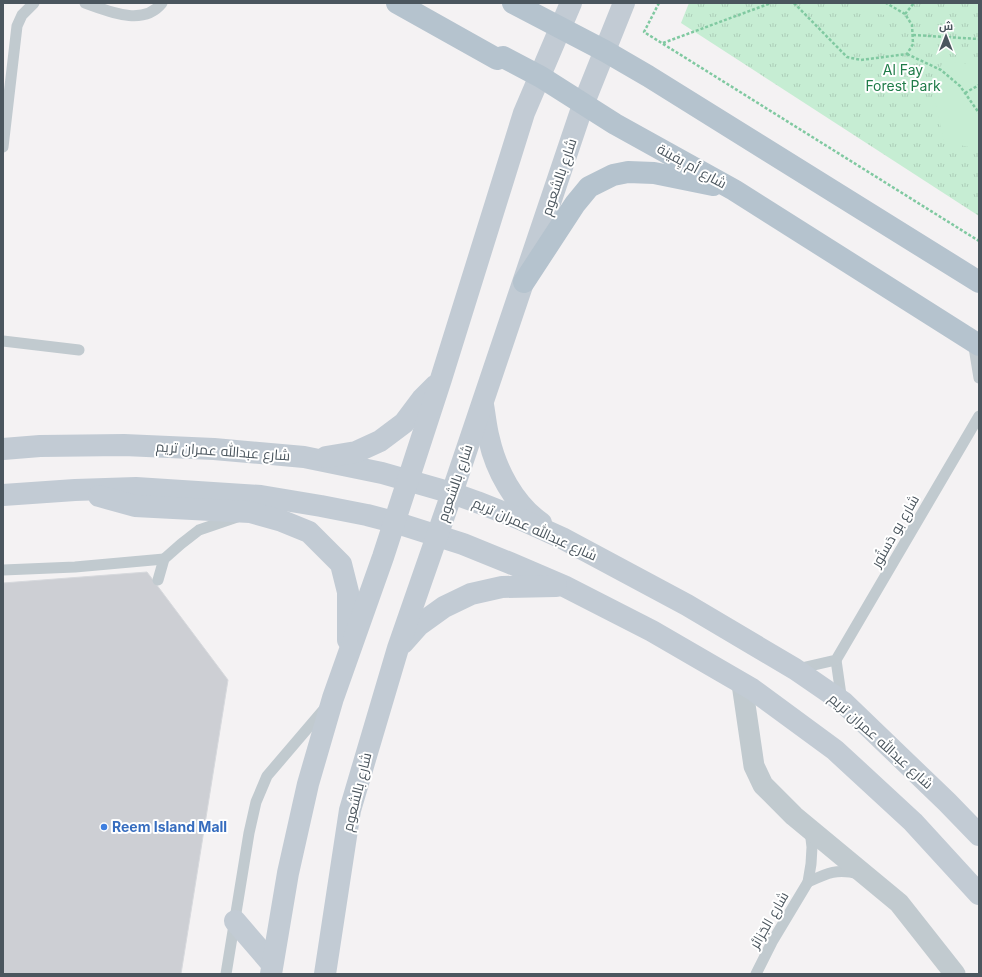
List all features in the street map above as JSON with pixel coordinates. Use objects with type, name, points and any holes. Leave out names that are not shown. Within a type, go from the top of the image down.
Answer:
[{"type":"main road","name":"شارع أم يِفينة","points":[[397,3],[497,59],[503,57],[540,76],[584,105],[734,190],[976,343]]},
{"type":"main road","points":[[513,3],[605,51],[979,282]]},
{"type":"main road","points":[[271,969],[288,872],[308,784],[333,698],[348,659],[441,379],[524,113],[570,3]]},
{"type":"main road","name":"شارع بالشعوم","points":[[325,974],[350,810],[398,648],[584,105],[624,3]]},
{"type":"main road","points":[[524,282],[575,204],[589,187],[613,175],[628,172],[654,173],[734,190]]},
{"type":"main road","points":[[304,457],[338,456],[356,452],[380,441],[404,423],[422,399],[441,379]]},
{"type":"main road","points":[[483,403],[489,439],[500,471],[516,497],[536,520],[562,538]]},
{"type":"main road","name":"شارع عبدالله عمران تريم","points":[[3,449],[40,446],[124,445],[214,449],[304,457],[382,473],[408,480],[452,493],[520,519],[562,538],[687,605],[795,669],[842,702],[947,802],[979,835]]},
{"type":"main road","points":[[3,495],[75,490],[143,488],[261,496],[367,515],[394,522],[437,535],[510,563],[564,586],[652,631],[752,689],[835,750],[913,822],[979,894]]},
{"type":"main road","points":[[75,490],[135,506],[250,512],[282,521],[309,532],[341,564],[348,592],[348,659]]},
{"type":"main road","points":[[398,648],[419,626],[444,607],[472,594],[502,587],[564,586]]},
{"type":"main road","points":[[235,921],[271,969]]},
{"type":"street","points":[[742,684],[754,766],[763,785],[794,816],[899,903],[955,974]]},
{"type":"lane","points":[[3,147],[17,26],[22,15],[34,3]]},
{"type":"lane","points":[[85,3],[117,14],[134,16],[150,13],[162,3]]},
{"type":"lane","points":[[3,341],[80,350]]},
{"type":"lane","points":[[976,343],[979,378]]},
{"type":"lane","name":"شارع بو دَستُور","points":[[836,660],[979,416]]},
{"type":"lane","points":[[158,580],[164,559],[199,530],[250,512],[300,502]]},
{"type":"lane","points":[[3,570],[75,567],[164,559]]},
{"type":"lane","points":[[75,567],[91,574]]},
{"type":"lane","points":[[795,669],[836,660],[842,702]]},
{"type":"lane","points":[[226,974],[256,802],[267,776],[333,698]]},
{"type":"lane","name":"شارع الجَزائر","points":[[756,974],[772,942],[808,882],[812,847],[810,829]]},
{"type":"lane","points":[[808,882],[826,873],[847,871],[867,876]]},
{"type":"path","points":[[659,3],[644,32],[979,241]]},
{"type":"path","points":[[663,43],[771,3]]},
{"type":"path","points":[[794,3],[847,57],[861,60],[907,54],[941,70],[960,86],[979,113]]},
{"type":"path","points":[[886,3],[905,14],[912,25],[913,44],[907,54]]},
{"type":"path","points":[[905,14],[914,3]]},
{"type":"path","points":[[913,35],[979,39]]},
{"type":"path","points":[[965,93],[979,85]]},
{"type":"green space","name":"Al Fay Forest Park","points":[[689,3],[979,3],[979,216],[681,23]]},
{"type":"green space","points":[[862,3],[906,3],[904,18],[860,11]]},
{"type":"green space","points":[[944,61],[979,65],[979,149],[944,142],[931,82]]},
{"type":"building","name":"Reem Island Mall","points":[[147,572],[228,680],[181,974],[3,974],[3,583]]},
{"type":"place","name":"Reem Island Mall","points":[[104,827]]}]
